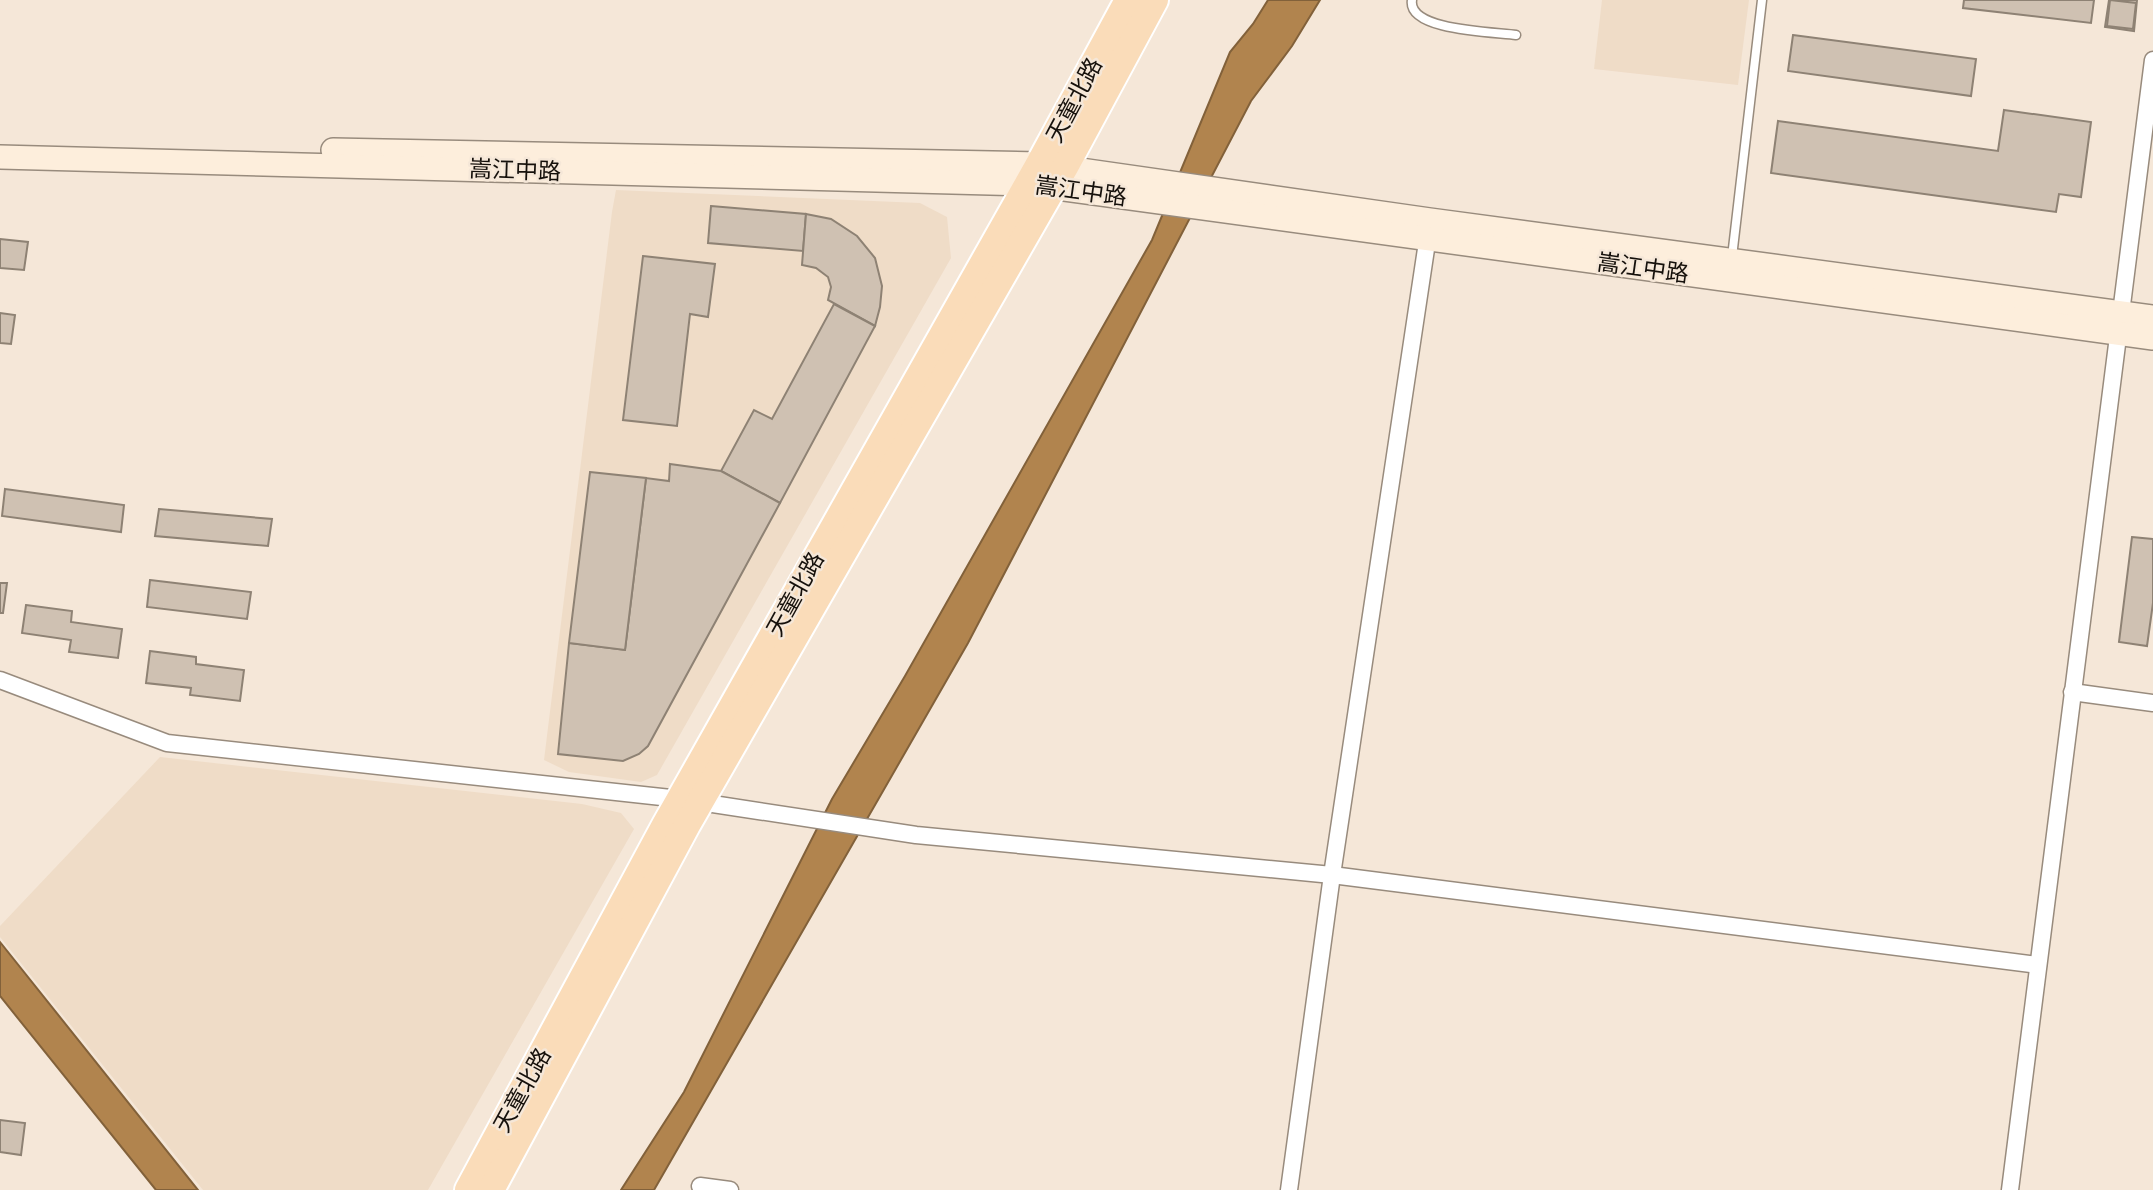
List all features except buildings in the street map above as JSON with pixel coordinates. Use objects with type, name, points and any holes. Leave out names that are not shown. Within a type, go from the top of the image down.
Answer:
[{"type":"main road","name":"天童北路","points":[[468,1190],[574,1015],[1046,176],[1128,0]]},
{"type":"main road","points":[[1046,176],[1155,0]]},
{"type":"main road","name":"嵩江中路","points":[[0,142],[1146,179],[1269,196],[1429,229],[1731,260],[2118,323],[2153,338]]},
{"type":"main road","name":"嵩江中路","points":[[0,157],[1046,176],[2118,323],[2153,317]]},
{"type":"main road","name":"天童北路","points":[[491,1190],[574,1015]]},
{"type":"street","points":[[2010,1190],[2153,60]]},
{"type":"street","points":[[1289,1190],[1332,875],[1429,229]]},
{"type":"street","points":[[0,680],[167,743],[689,810],[1332,875],[2038,965]]},
{"type":"street","points":[[2072,692],[2153,703]]},
{"type":"street","points":[[700,1186],[730,1190]]},
{"type":"lane","points":[[1412,0],[1411,6],[1417,16],[1433,24],[1517,35]]},
{"type":"lane","points":[[1731,260],[1762,0]]},
{"type":"shaded area","points":[[1268,0],[1320,0],[1292,46],[1251,101],[968,643],[654,1190],[621,1190],[684,1092],[832,799],[905,676],[1152,240],[1230,52]]},
{"type":"shaded area","points":[[1602,0],[1749,0],[1738,85],[1594,69]]},
{"type":"shaded area","points":[[616,190],[920,203],[947,217],[951,258],[657,775],[641,782],[569,772],[544,760]]},
{"type":"shaded area","points":[[160,757],[582,804],[621,813],[634,829],[428,1190],[203,1190],[0,937],[0,926]]},
{"type":"shaded area","points":[[0,942],[198,1190],[156,1190],[0,996]]}]
